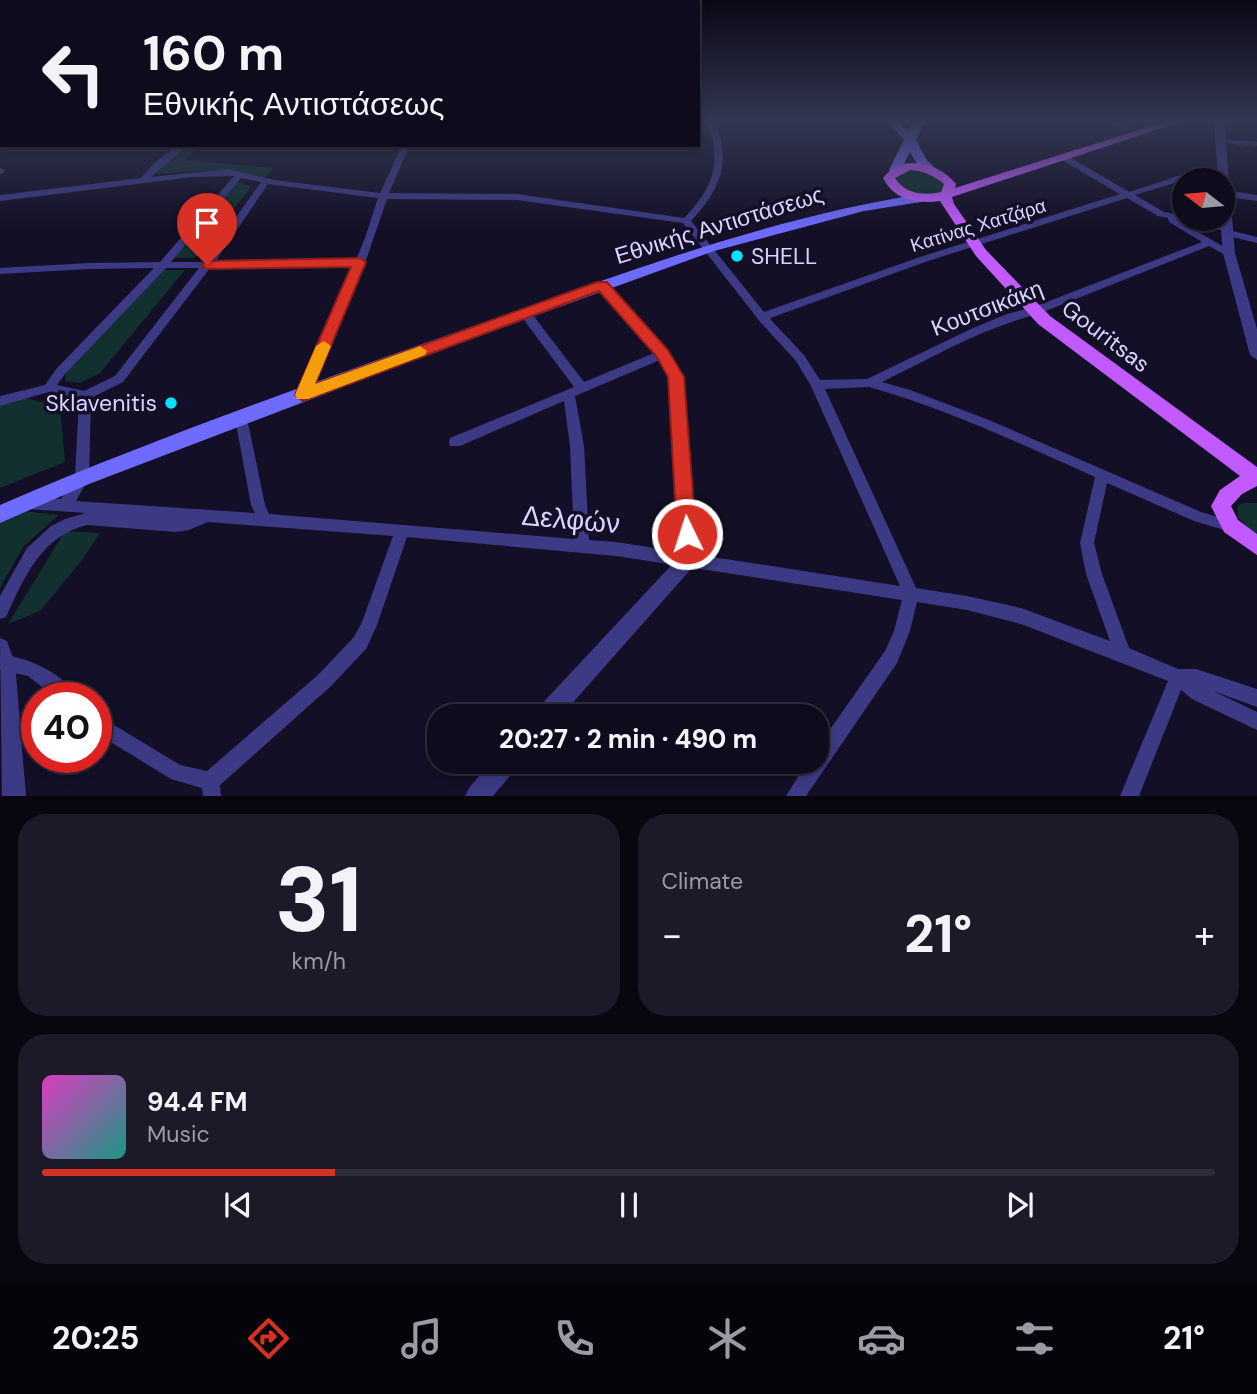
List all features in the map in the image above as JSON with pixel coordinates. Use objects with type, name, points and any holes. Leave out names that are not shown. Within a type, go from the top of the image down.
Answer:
[{"type":"main road","points":[[863,207],[875,197],[901,157]]},
{"type":"main road","points":[[921,157],[950,184],[939,199]]},
{"type":"main road","points":[[892,174],[911,167],[950,178],[967,178],[1034,157]]},
{"type":"main road","points":[[892,174],[895,188],[939,199],[1063,157]]},
{"type":"main road","name":"Εθνικής Αντιστάσεως","points":[[0,514],[82,478],[240,418],[709,248],[863,207],[939,199]]},
{"type":"main road","name":"Gouritsas","points":[[939,199],[1034,312],[1257,477],[1230,492]]},
{"type":"main road","points":[[1257,493],[1241,490],[1230,492],[1223,498],[1221,506],[1231,526],[1257,546]]},
{"type":"street","points":[[144,180],[169,157]]},
{"type":"street","points":[[303,395],[360,262],[383,196],[401,157]]},
{"type":"street","points":[[686,221],[700,207],[718,179],[717,157]]},
{"type":"street","points":[[1063,157],[1229,253]]},
{"type":"street","points":[[0,198],[207,173],[240,174],[270,182],[383,196],[517,197],[686,221],[765,320],[800,358],[817,385],[911,593],[902,631],[891,657],[795,796]]},
{"type":"street","points":[[49,388],[61,371],[162,266],[240,174]]},
{"type":"street","name":"Κατίνας Χατζάρα","points":[[765,320],[765,316],[769,314],[924,259],[1172,181]]},
{"type":"street","points":[[0,401],[49,388],[85,396],[119,379],[270,182]]},
{"type":"street","points":[[1236,195],[1257,198]]},
{"type":"street","points":[[1161,214],[1172,217]]},
{"type":"street","points":[[1257,240],[1227,231],[1229,253],[1251,314],[1257,355]]},
{"type":"street","name":"Κουτσικάκη","points":[[817,385],[869,383],[965,336],[1011,317],[1034,312],[1210,242]]},
{"type":"street","points":[[0,271],[89,266],[360,262]]},
{"type":"street","points":[[556,704],[689,560],[676,377],[663,354],[602,285]]},
{"type":"street","points":[[525,313],[575,391],[582,546]]},
{"type":"street","points":[[454,442],[663,354]]},
{"type":"street","points":[[869,383],[897,390],[985,423],[1199,517],[1231,526]]},
{"type":"street","points":[[65,506],[82,478],[85,396]]},
{"type":"street","points":[[240,418],[258,505],[265,520]]},
{"type":"street","points":[[1102,474],[1087,543],[1094,574],[1123,654]]},
{"type":"street","name":"Δελφών","points":[[26,503],[582,546],[911,593],[1021,616],[1178,677],[1198,692],[1257,720]]},
{"type":"street","points":[[0,612],[36,548],[51,532],[67,524],[89,519],[182,526],[204,517]]},
{"type":"street","points":[[112,733],[177,773],[211,788],[324,681],[360,643],[369,625],[402,530]]},
{"type":"street","points":[[14,796],[6,766],[2,656],[36,670],[50,682]]},
{"type":"street","points":[[1129,796],[1178,677]]},
{"type":"street","name":"Δελφών","points":[[1178,677],[1196,677],[1257,698]]},
{"type":"street","points":[[477,796],[496,774]]},
{"type":"green space","points":[[172,157],[273,168],[264,178],[225,171],[159,174],[153,171]]},
{"type":"green space","points":[[907,169],[930,172],[944,184],[941,192],[922,195],[893,181],[896,173]]},
{"type":"green space","points":[[237,181],[251,187],[195,258],[174,258]]},
{"type":"green space","points":[[162,270],[185,270],[100,373],[80,383],[65,381],[66,371]]},
{"type":"green space","points":[[24,398],[60,406],[65,462],[0,488],[0,402]]},
{"type":"green space","points":[[1243,503],[1257,503],[1257,537],[1238,517],[1238,506]]},
{"type":"green space","points":[[25,511],[59,515],[24,546],[0,588],[0,519]]},
{"type":"green space","points":[[65,531],[100,533],[82,560],[40,611],[8,624]]},
{"type":"slow traffic","points":[[324,346],[303,395],[420,351]]},
{"type":"place","name":"SHELL","points":[[737,256]]},
{"type":"place","name":"Sklavenitis","points":[[171,403]]},
{"type":"route","points":[[207,265],[360,262],[303,395],[602,285],[663,354],[676,377],[687,534]]}]
